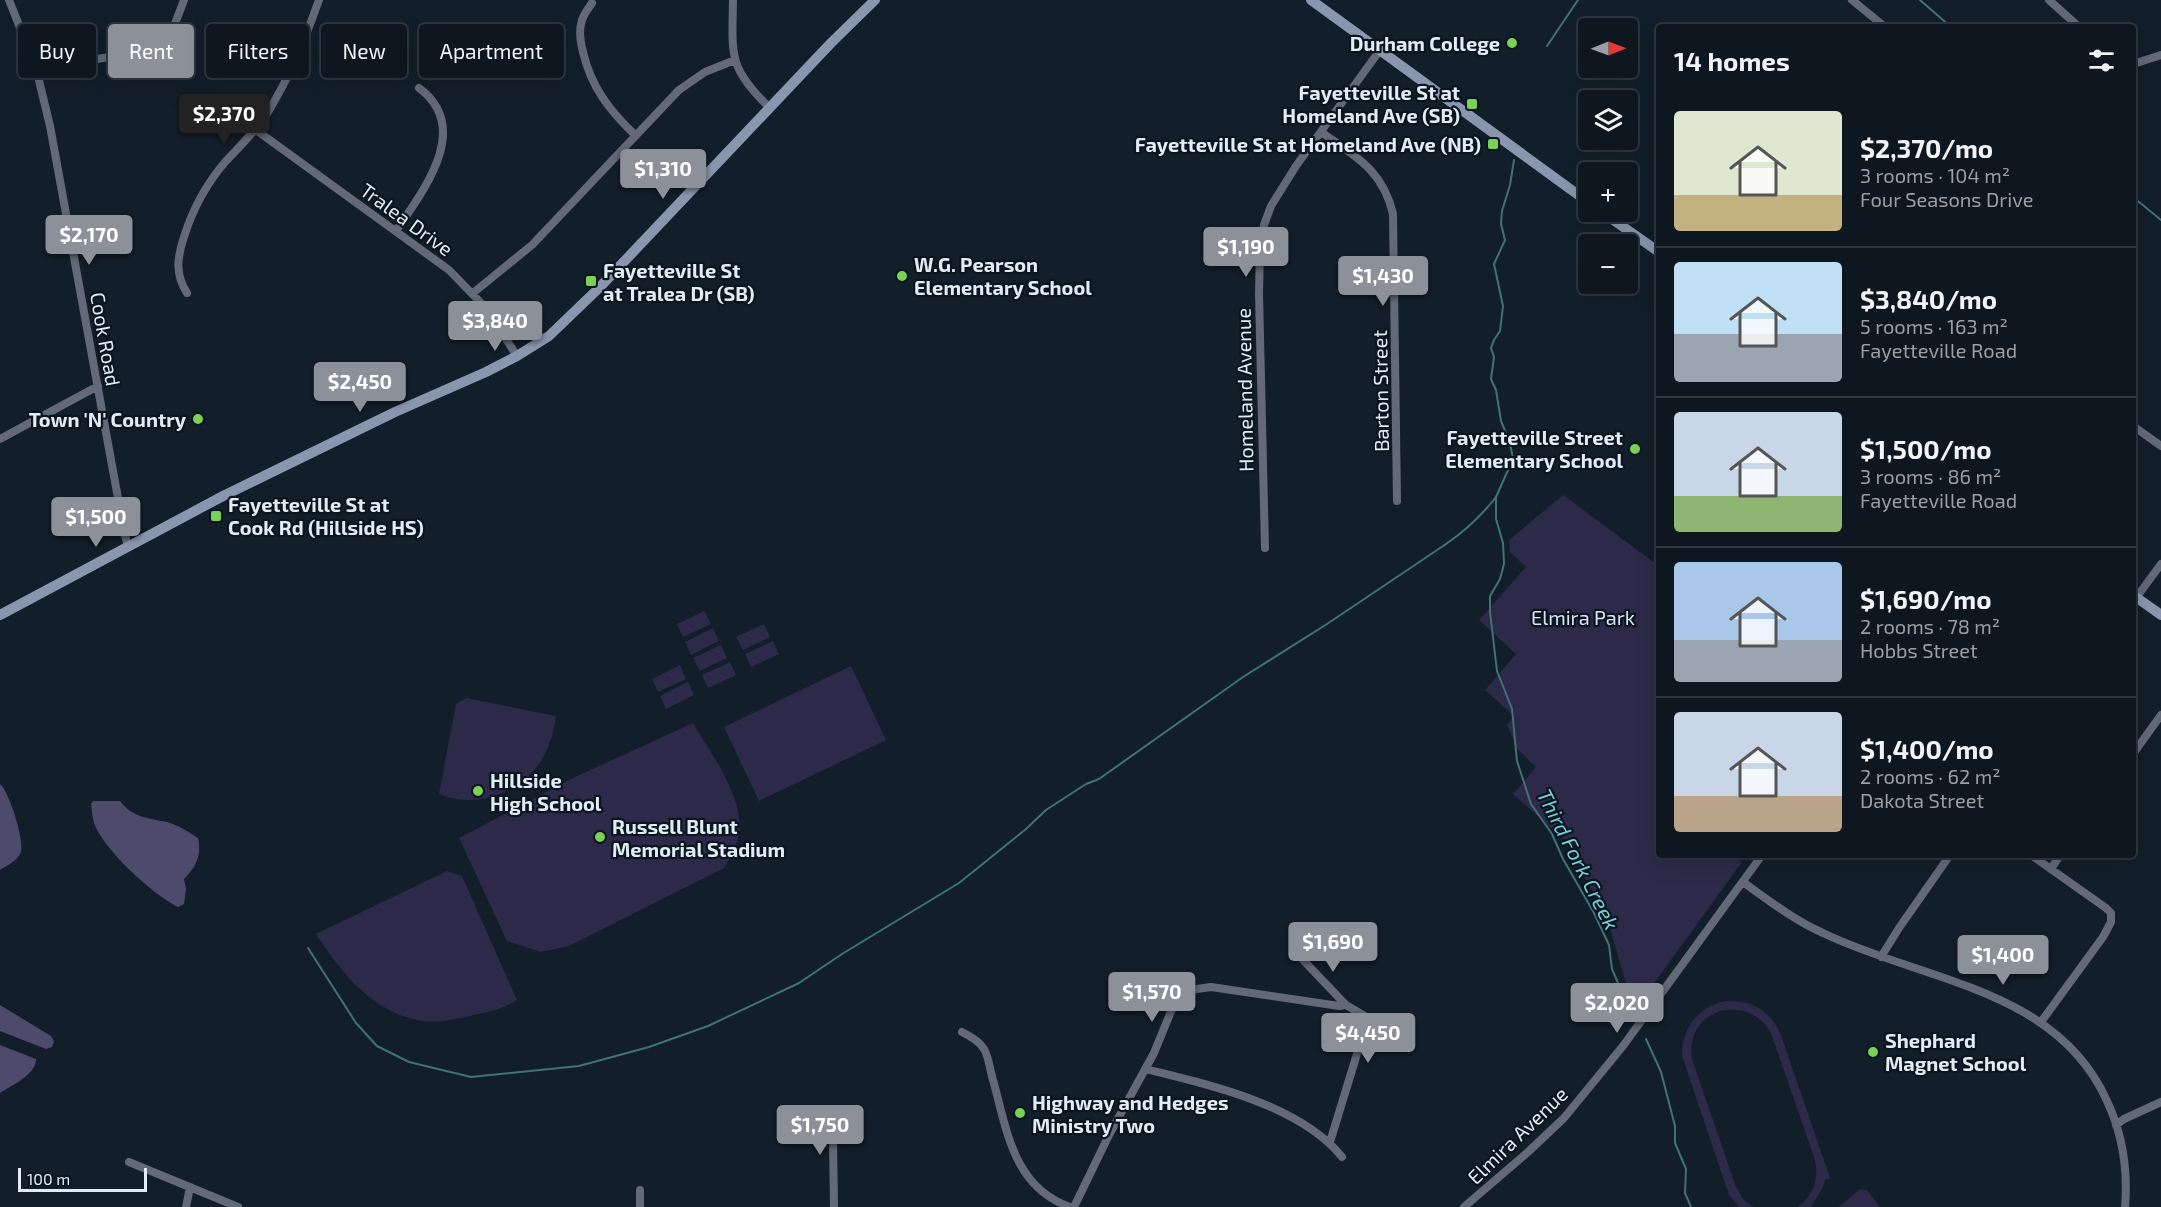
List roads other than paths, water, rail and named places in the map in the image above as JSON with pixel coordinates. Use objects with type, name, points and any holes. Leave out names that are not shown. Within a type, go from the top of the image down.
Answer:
[{"type":"main road","points":[[0,615],[223,496],[374,422],[517,356],[558,328],[875,0]]},
{"type":"main road","points":[[1311,0],[1578,195]]},
{"type":"main road","points":[[1616,222],[1656,250]]},
{"type":"main road","points":[[2136,599],[2161,615]]},
{"type":"street","name":"Cook Road","points":[[9,0],[19,24]]},
{"type":"street","points":[[96,59],[137,53],[162,42],[173,29],[184,0]]},
{"type":"street","points":[[187,293],[179,281],[178,262],[181,245],[194,207],[214,176],[256,130],[294,66],[319,0]]},
{"type":"street","points":[[733,0],[735,60],[745,82],[770,108]]},
{"type":"street","points":[[1852,0],[1881,24]]},
{"type":"street","points":[[2049,0],[2076,24]]},
{"type":"street","points":[[592,3],[581,21],[580,30],[586,66],[604,102],[635,135]]},
{"type":"street","name":"Homeland Avenue","points":[[1265,548],[1260,246],[1271,206],[1296,166],[1380,50]]},
{"type":"street","points":[[2136,62],[2161,55]]},
{"type":"street","points":[[473,293],[532,245],[635,135],[687,84],[720,65],[735,60]]},
{"type":"street","name":"Cook Road","points":[[38,78],[50,126],[128,547]]},
{"type":"street","points":[[396,231],[427,187],[435,172],[441,148],[442,126],[437,106],[431,97],[419,87]]},
{"type":"street","name":"Tralea Drive","points":[[256,130],[436,260],[473,293],[497,323],[517,356]]},
{"type":"street","name":"Barton Street","points":[[1321,132],[1374,171],[1386,189],[1392,208],[1395,232],[1397,501]]},
{"type":"street","points":[[1,437],[98,386]]},
{"type":"street","points":[[2136,428],[2161,446]]},
{"type":"street","points":[[2136,595],[2161,564]]},
{"type":"street","points":[[2136,750],[2161,715]]},
{"type":"street","name":"Elmira Avenue","points":[[1464,1207],[1564,1118],[1630,1038],[1760,858]]},
{"type":"street","points":[[1881,957],[1948,858]]},
{"type":"street","points":[[2035,858],[2111,913],[2111,922],[2103,937],[2041,1022]]},
{"type":"street","points":[[2050,868],[2058,858]]},
{"type":"street","points":[[1743,882],[1775,905],[1823,934],[1997,998],[2041,1022],[2069,1044],[2084,1060],[2104,1094],[2116,1125],[2126,1167],[2125,1207]]},
{"type":"street","points":[[1309,951],[1303,960],[1346,1005],[1368,1018],[1330,1142]]},
{"type":"street","points":[[1074,1207],[1145,1069],[1174,1004],[1185,993],[1196,988],[1219,988],[1339,1006],[1346,1005]]},
{"type":"street","points":[[962,1032],[984,1049],[1010,1142],[1026,1177],[1047,1195],[1070,1207]]},
{"type":"street","points":[[1145,1069],[1188,1079],[1282,1112],[1330,1142],[1342,1157]]},
{"type":"street","points":[[2116,1125],[2161,1102]]},
{"type":"street","points":[[834,1207],[833,1137],[834,1126],[841,1113]]},
{"type":"street","points":[[129,1162],[238,1207]]},
{"type":"street","points":[[186,1207],[190,1187]]},
{"type":"street","points":[[640,1190],[640,1207]]},
{"type":"waterway","name":"Third Fork Creek","points":[[1547,46],[1578,0]]},
{"type":"waterway","points":[[1920,0],[1948,24]]},
{"type":"waterway","name":"Third Fork Creek","points":[[1514,160],[1510,185],[1502,211],[1501,224],[1505,240],[1494,264],[1503,306],[1500,331],[1491,348],[1494,357],[1491,379],[1496,390],[1501,421],[1510,443],[1513,459],[1496,497],[1496,519],[1503,543],[1504,564],[1500,579],[1490,596],[1497,671],[1512,709],[1517,761],[1531,804],[1552,834],[1563,859],[1594,913],[1609,945],[1612,969],[1631,1013]]},
{"type":"waterway","points":[[2136,199],[2161,220]]},
{"type":"waterway","points":[[308,948],[356,1023],[377,1046],[409,1062],[471,1077],[579,1066],[649,1047],[708,1026],[799,983],[842,954],[959,883],[1046,810],[1086,784],[1099,779],[1243,677],[1327,624],[1453,539],[1473,522],[1496,497]]},
{"type":"waterway","name":"Third Fork Creek","points":[[1646,1039],[1661,1072],[1675,1126],[1675,1143],[1686,1169],[1685,1193],[1691,1207]]},
{"type":"place","name":"Durham College","points":[[1512,43]]},
{"type":"place","name":"Fayetteville St at Homeland Ave (SB)","points":[[1472,104]]},
{"type":"place","name":"Fayetteville St at Homeland Ave (NB)","points":[[1493,144]]},
{"type":"place","name":"W.G. Pearson Elementary School","points":[[902,276]]},
{"type":"place","name":"Fayetteville St at Tralea Dr (SB)","points":[[591,281]]},
{"type":"place","name":"Town 'N' Country","points":[[198,419]]},
{"type":"place","name":"Fayetteville Street Elementary School","points":[[1635,449]]},
{"type":"place","name":"Fayetteville St at Cook Rd (Hillside HS)","points":[[216,516]]},
{"type":"place","name":"Hillside High School","points":[[478,791]]},
{"type":"place","name":"Russell Blunt Memorial Stadium","points":[[600,837]]},
{"type":"place","name":"Shephard Magnet School","points":[[1873,1052]]},
{"type":"place","name":"Highway and Hedges Ministry Two","points":[[1020,1113]]},
{"type":"park label","name":"Elmira Park","points":[[1583,617]]}]
